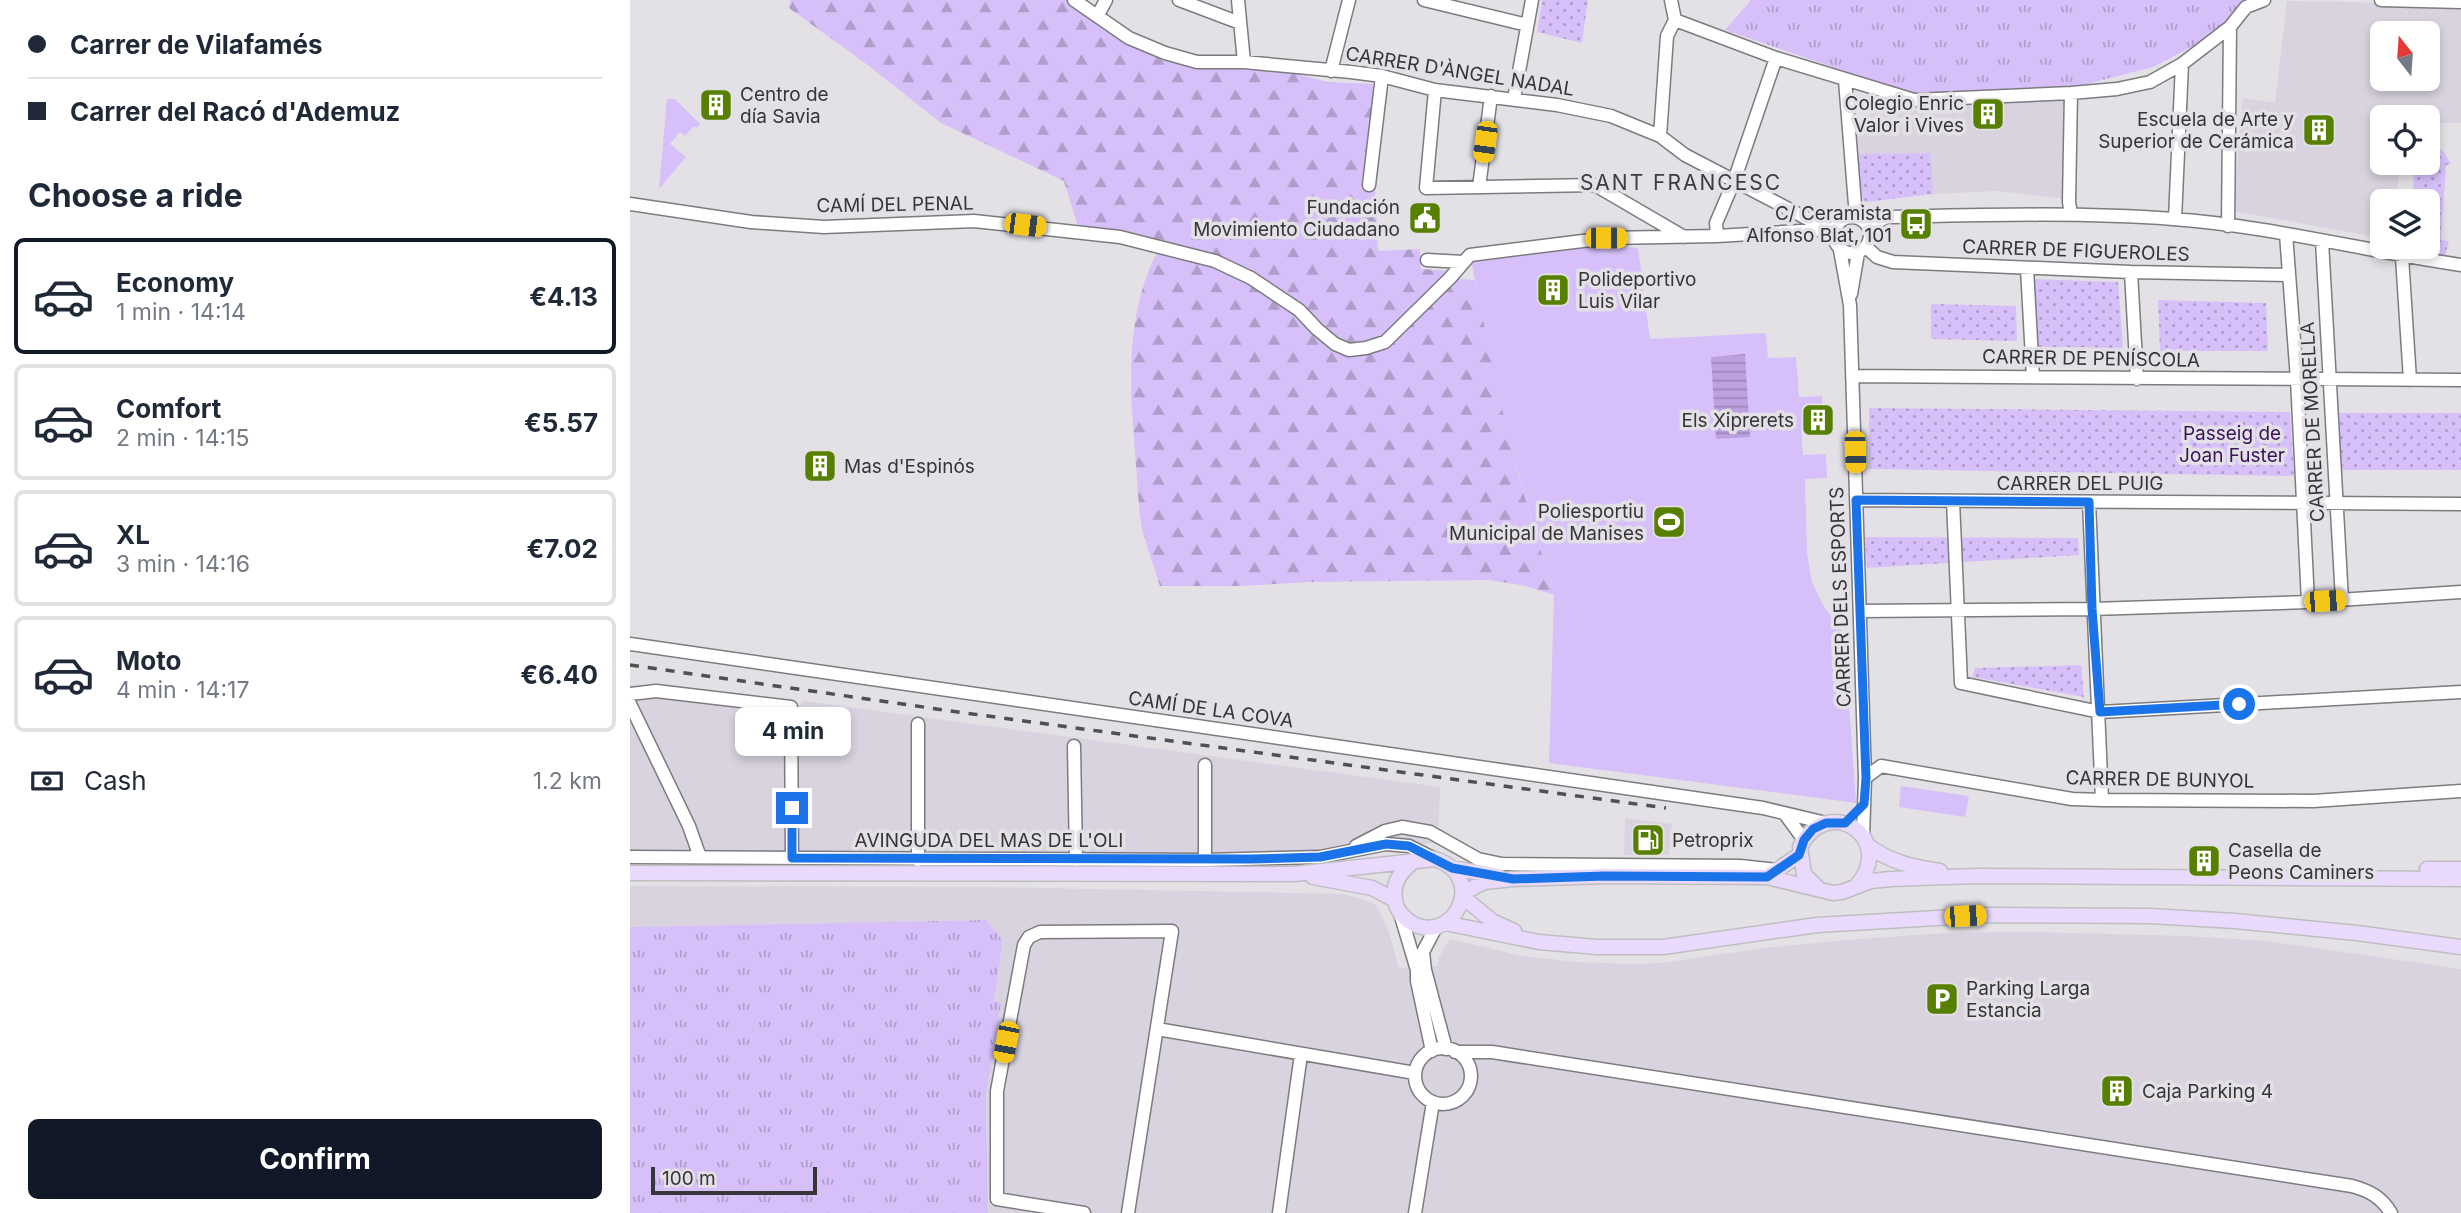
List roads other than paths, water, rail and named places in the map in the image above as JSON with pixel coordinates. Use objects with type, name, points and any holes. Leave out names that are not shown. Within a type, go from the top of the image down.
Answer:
[{"type":"main road","points":[[1818,888],[1804,874],[1799,855],[1804,840],[1813,829],[1826,823],[1845,823],[1883,856],[1899,863],[1976,876]]},
{"type":"main road","points":[[1857,885],[1864,877],[1870,862],[1865,841]]},
{"type":"main road","points":[[1772,874],[1799,855]]},
{"type":"main road","points":[[630,873],[1294,874],[1435,859],[1452,868],[1513,879]]},
{"type":"main road","points":[[1398,906],[1397,878],[1412,863]]},
{"type":"main road","points":[[1441,925],[1460,907],[1463,895],[1462,884],[1452,868]]},
{"type":"main road","points":[[2283,877],[2368,870],[2461,869]]},
{"type":"main road","points":[[1294,874],[1372,888],[1398,906],[1416,925],[1441,925],[1539,942],[1597,947],[1662,947],[1817,925],[1989,915],[2150,916],[2235,921],[2461,947]]},
{"type":"main road","points":[[1463,895],[1485,882],[1604,876],[1772,874],[1823,891],[1842,892],[1857,885],[1891,879],[1976,876],[2461,879]]},
{"type":"main road","points":[[1463,895],[1492,921],[1539,942]]},
{"type":"street","name":"CARRER D'ÀNGEL NADAL","points":[[1074,0],[1129,38],[1165,53],[1197,62],[1244,62],[1382,76],[1435,89],[1557,105],[1611,116],[1660,136],[1685,155],[1831,229]]},
{"type":"street","points":[[1098,15],[1106,0]]},
{"type":"street","points":[[1179,0],[1240,23]]},
{"type":"street","points":[[1238,0],[1244,62]]},
{"type":"street","points":[[1331,71],[1349,0]]},
{"type":"street","points":[[1424,0],[1527,25]]},
{"type":"street","points":[[1514,99],[1532,0]]},
{"type":"street","points":[[1660,136],[1667,36],[1675,20],[1671,0]]},
{"type":"street","points":[[1675,20],[1776,58],[1914,100],[2071,93],[2118,89],[2151,82],[2182,64],[2230,27],[2246,7],[2263,0]]},
{"type":"street","points":[[2381,0],[2461,2]]},
{"type":"street","points":[[2228,226],[2230,27]]},
{"type":"street","points":[[1717,236],[1716,223],[1734,181],[1776,58]]},
{"type":"street","points":[[2175,219],[2182,64]]},
{"type":"street","points":[[1369,185],[1382,76]]},
{"type":"street","points":[[1831,229],[1834,242],[1846,253],[1862,250],[1870,240],[1868,227],[1856,217],[1845,80]]},
{"type":"street","points":[[1435,89],[1426,188],[1595,185],[1685,237]]},
{"type":"street","points":[[2071,93],[2071,214]]},
{"type":"street","points":[[1479,187],[1491,96]]},
{"type":"street","name":"CAMÍ DEL PENAL","points":[[630,204],[775,224],[824,227],[974,221],[1119,237],[1215,261],[1251,278],[1298,310],[1335,344],[1349,350],[1385,342],[1466,258]]},
{"type":"street","points":[[1868,227],[1887,217],[2071,214],[2175,219],[2286,234],[2370,251]]},
{"type":"street","points":[[1427,260],[1466,258],[1606,238],[1717,236],[1831,229],[1843,219],[1856,217]]},
{"type":"street","name":"CARRER DE MORELLA","points":[[2286,234],[2297,379],[2308,602]]},
{"type":"street","name":"CARRER DE MORELLA","points":[[2322,241],[2342,600]]},
{"type":"street","name":"CARRER DELS ESPORTS","points":[[1840,250],[1850,305],[1866,778],[1865,841]]},
{"type":"street","name":"CARRER DE FIGUEROLES","points":[[1862,250],[1893,262],[2131,272],[2290,275]]},
{"type":"street","name":"CARRER DELS ESPORTS","points":[[1850,305],[1862,250]]},
{"type":"street","points":[[2402,259],[2410,380]]},
{"type":"street","points":[[2417,259],[2461,265]]},
{"type":"street","points":[[2027,268],[2033,377]]},
{"type":"street","points":[[2131,272],[2137,379]]},
{"type":"street","name":"CARRER DE PENÍSCOLA","points":[[1852,376],[2461,380]]},
{"type":"street","name":"CARRER DEL PUIG","points":[[1856,500],[2461,504]]},
{"type":"street","points":[[1952,501],[1961,683],[2100,712],[2461,692]]},
{"type":"street","points":[[2089,502],[2102,800]]},
{"type":"street","points":[[1860,611],[2092,609],[2308,602],[2461,592]]},
{"type":"street","name":"CAMÍ DE LA COVA","points":[[630,644],[1763,808],[1826,823]]},
{"type":"street","points":[[630,694],[656,691],[791,707],[792,858]]},
{"type":"street","points":[[630,704],[689,826],[700,857]]},
{"type":"street","points":[[918,724],[918,860]]},
{"type":"street","points":[[1074,746],[1076,860]]},
{"type":"street","points":[[1205,765],[1205,860]]},
{"type":"street","name":"CARRER DE BUNYOL","points":[[1866,778],[1881,765],[2072,800],[2313,801],[2461,791]]},
{"type":"street","points":[[1845,823],[1864,804]]},
{"type":"street","points":[[1785,814],[1804,840]]},
{"type":"street","name":"AVINGUDA DEL MAS DE L'OLI","points":[[1347,851],[1385,831],[1402,827],[1430,832],[1478,859],[1502,864],[1740,866],[1772,874]]},
{"type":"street","name":"AVINGUDA DEL MAS DE L'OLI","points":[[630,857],[1205,860],[1320,857],[1386,844],[1409,846],[1435,859]]},
{"type":"street","points":[[1398,906],[1417,970],[1432,1051]]},
{"type":"street","points":[[1441,925],[1423,952],[1425,970],[1451,1050],[1463,1057],[1471,1072],[1470,1082],[1460,1098],[1442,1104],[1433,1102],[1419,1091],[1415,1073],[1418,1063],[1432,1051],[1451,1050],[1492,1052],[2352,1186],[2369,1191],[2383,1201],[2391,1213]]},
{"type":"street","points":[[1084,1213],[997,1199],[997,1091],[1024,945],[1029,937],[1040,932],[1172,931],[1128,1213]]},
{"type":"street","points":[[1157,1030],[1415,1073]]},
{"type":"street","points":[[1471,1072],[1492,1052]]},
{"type":"street","points":[[1279,1213],[1301,1054]]},
{"type":"street","points":[[1415,1213],[1433,1102]]},
{"type":"street","points":[[2369,1191],[2380,1213]]},
{"type":"railway","points":[[630,665],[1666,808]]},
{"type":"place","name":"Centro de día Savia","points":[[716,105]]},
{"type":"place","name":"Colegio Enric Valor i Vives","points":[[1988,114]]},
{"type":"place","name":"Escuela de Arte y Superior de Cerámica","points":[[2319,130]]},
{"type":"place","name":"Fundación Movimiento Ciudadano","points":[[1425,218]]},
{"type":"place","name":"C/ Ceramista Alfonso Blat, 101","points":[[1916,224]]},
{"type":"place","name":"Polideportivo Luis Vilar","points":[[1553,290]]},
{"type":"place","name":"Els Xiprerets","points":[[1818,420]]},
{"type":"place","name":"Mas d'Espinós","points":[[820,466]]},
{"type":"place","name":"Poliesportiu Municipal de Manises","points":[[1669,522]]},
{"type":"place","name":"Petroprix","points":[[1648,840]]},
{"type":"place","name":"Casella de Peons Caminers","points":[[2204,861]]},
{"type":"place","name":"Parking Larga Estancia","points":[[1942,999]]},
{"type":"place","name":"Caja Parking 4","points":[[2117,1091]]},
{"type":"district","name":"SANT FRANCESC","points":[[1681,183]]},
{"type":"park label","name":"Passeig de Joan Fuster","points":[[2232,444]]}]
